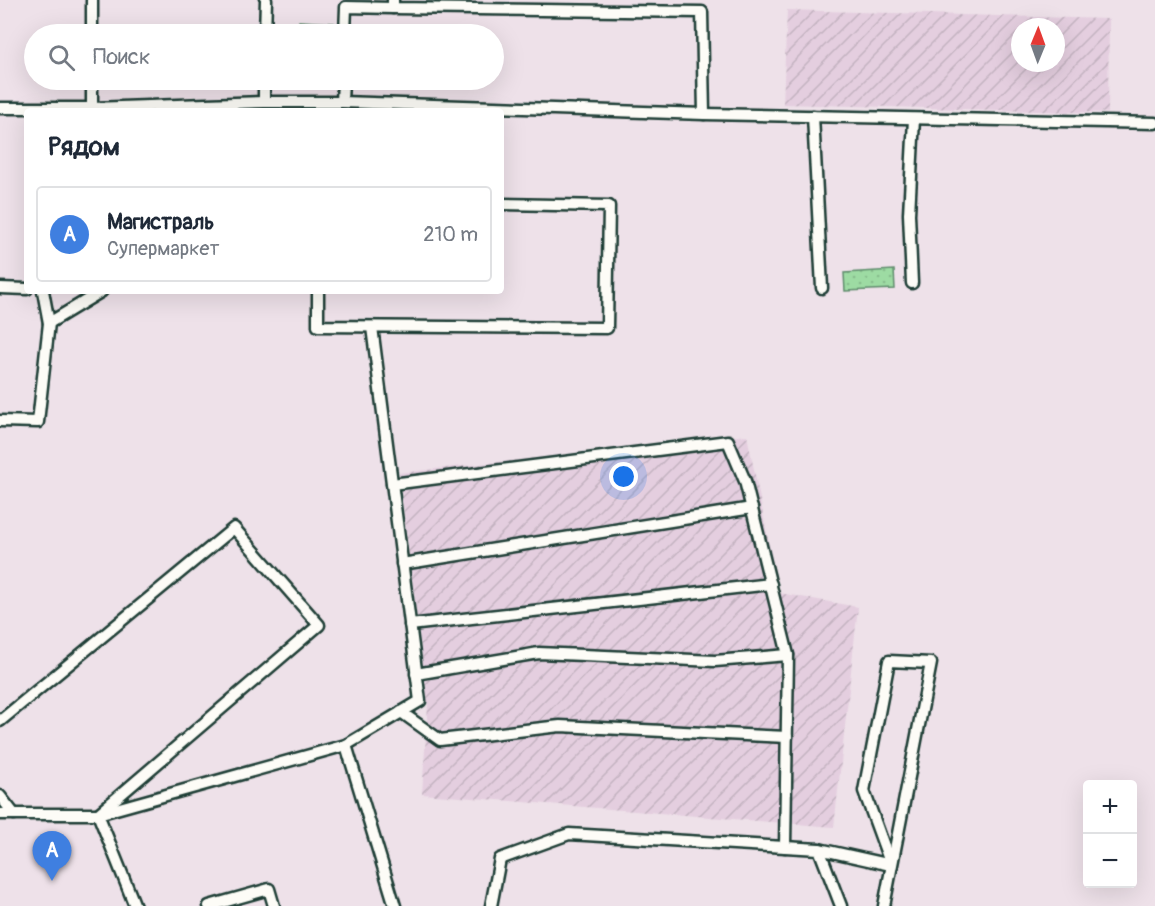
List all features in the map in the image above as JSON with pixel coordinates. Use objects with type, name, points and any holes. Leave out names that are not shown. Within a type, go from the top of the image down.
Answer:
[{"type":"lane","points":[[92,0],[92,24]]},
{"type":"lane","points":[[265,24],[266,0]]},
{"type":"lane","points":[[345,24],[346,8],[393,4],[702,12],[704,114]]},
{"type":"lane","points":[[92,90],[92,108]]},
{"type":"lane","points":[[264,90],[264,102]]},
{"type":"lane","points":[[342,102],[343,90]]},
{"type":"lane","points":[[0,108],[92,108],[264,102],[298,107],[342,102],[704,114],[1155,123]]},
{"type":"lane","points":[[813,116],[822,288]]},
{"type":"lane","points":[[912,283],[909,214],[914,119]]},
{"type":"lane","points":[[318,294],[318,326],[607,328],[609,206],[504,204]]},
{"type":"lane","points":[[0,288],[24,289]]},
{"type":"lane","points":[[0,421],[38,422],[49,323],[44,294]]},
{"type":"lane","points":[[49,323],[97,294]]},
{"type":"lane","points":[[0,814],[98,814],[346,746],[420,700],[372,327]]},
{"type":"lane","points":[[392,484],[728,441],[745,481],[788,655],[785,847]]},
{"type":"lane","points":[[402,564],[752,508]]},
{"type":"lane","points":[[0,721],[234,528],[319,625],[98,814]]},
{"type":"lane","points":[[410,625],[771,584]]},
{"type":"lane","points":[[416,674],[539,653],[715,661],[788,655]]},
{"type":"lane","points":[[884,906],[931,663],[889,661],[864,791],[891,865]]},
{"type":"lane","points":[[401,712],[440,740],[560,726],[787,736]]},
{"type":"lane","points":[[346,746],[395,906]]},
{"type":"lane","points":[[0,796],[14,814]]},
{"type":"lane","points":[[98,814],[135,906]]},
{"type":"lane","points":[[491,906],[500,859],[569,834],[819,849],[891,865]]},
{"type":"lane","points":[[819,849],[841,906]]},
{"type":"lane","points":[[209,906],[269,888],[274,906]]},
{"type":"shaded area","points":[[787,10],[1109,19],[1108,113],[783,104]]},
{"type":"shaded area","points":[[747,435],[779,593],[858,607],[834,827],[422,794],[428,705],[399,473]]},
{"type":"green space","points":[[299,21],[334,23],[334,24],[299,24]]},
{"type":"green space","points":[[894,270],[895,289],[845,291],[844,273]]},
{"type":"place","name":"Магистраль","points":[[52,881]]}]
